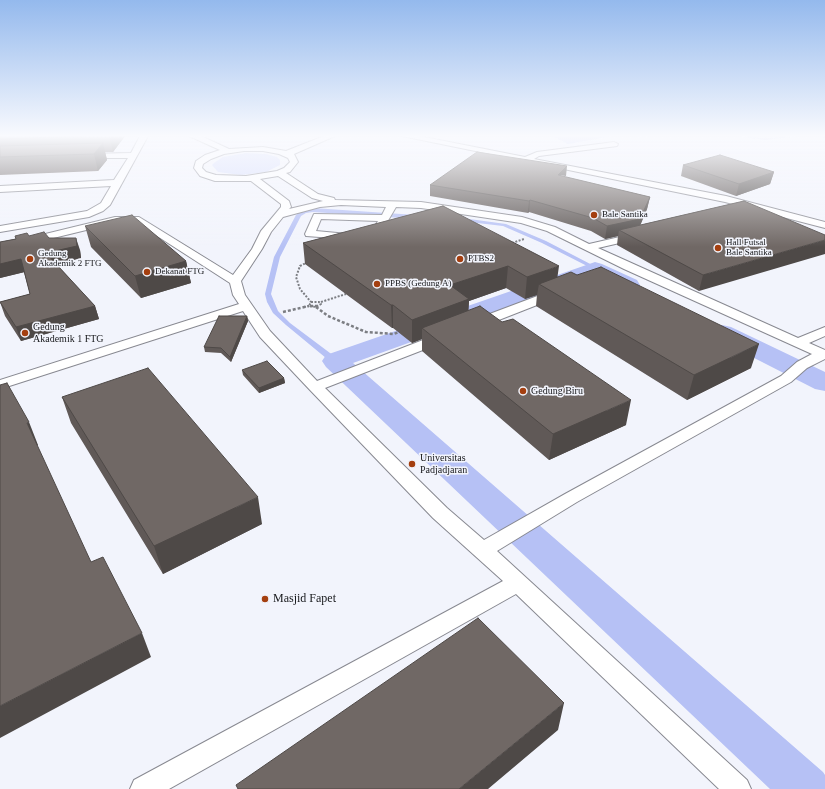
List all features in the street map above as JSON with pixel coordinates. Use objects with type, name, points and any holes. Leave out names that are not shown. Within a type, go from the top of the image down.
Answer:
[{"type":"lane","points":[[0,229],[89,214],[105,205],[123,173]]},
{"type":"lane","points":[[203,173],[220,179],[254,179],[279,173],[315,196],[388,212]]},
{"type":"lane","points":[[594,173],[758,206],[825,225]]},
{"type":"lane","points":[[235,281],[257,249],[266,232],[286,207],[286,203],[254,179]]},
{"type":"lane","points":[[0,189],[117,183]]},
{"type":"lane","points":[[280,214],[319,204],[342,202]]},
{"type":"lane","points":[[388,212],[372,239],[310,234],[317,216],[388,212],[421,205],[522,220],[541,225],[628,267],[824,354]]},
{"type":"lane","points":[[733,212],[758,206]]},
{"type":"lane","points":[[0,248],[115,220],[140,220],[235,281],[239,295],[265,334],[322,384],[440,513],[490,547],[518,583],[738,789]]},
{"type":"lane","points":[[589,248],[650,233]]},
{"type":"lane","points":[[614,271],[628,267]]},
{"type":"lane","points":[[464,329],[568,288]]},
{"type":"lane","points":[[0,385],[246,306]]},
{"type":"lane","points":[[797,343],[825,331]]},
{"type":"lane","points":[[322,384],[449,335]]},
{"type":"lane","points":[[490,547],[571,498],[786,378],[802,365],[824,354]]},
{"type":"lane","points":[[142,789],[518,583]]},
{"type":"path","points":[[508,242],[513,244],[512,246]]},
{"type":"path","points":[[309,262],[302,264],[298,269],[296,277],[300,289],[311,302],[321,302],[346,294]]},
{"type":"path","points":[[309,306],[311,302]]},
{"type":"path","points":[[316,307],[320,306],[321,302]]},
{"type":"path","points":[[283,312],[309,306],[316,307],[328,316],[366,332],[394,334],[402,331]]},
{"type":"shaded area","points":[[224,173],[259,173],[241,175]]},
{"type":"building","points":[[447,173],[560,173],[558,175],[650,197],[640,219],[607,226],[593,218],[530,200],[430,185]]},
{"type":"building","points":[[706,173],[772,173],[739,184]]},
{"type":"building","name":"Hall Futsal Bale Santika","points":[[744,201],[825,235],[825,240],[703,275],[619,230]]},
{"type":"building","points":[[443,206],[559,266],[527,277],[508,266],[450,285],[469,299],[412,320],[393,305],[303,243]]},
{"type":"building","points":[[132,215],[186,261],[135,276],[85,226]]},
{"type":"building","points":[[44,232],[49,238],[76,238],[77,246],[46,253],[95,306],[16,327],[0,302],[30,294],[21,259],[0,264],[0,242],[16,239],[15,236],[27,233],[29,236]]},
{"type":"building","points":[[601,267],[759,344],[694,375],[539,284],[571,272],[577,275]]},
{"type":"building","points":[[480,306],[502,322],[513,319],[631,400],[553,434],[422,328]]},
{"type":"building","points":[[219,316],[247,316],[230,357],[221,348],[204,347]]},
{"type":"building","points":[[267,361],[284,378],[259,388],[242,370]]},
{"type":"building","points":[[148,368],[258,497],[154,546],[62,397]]},
{"type":"building","points":[[7,383],[29,422],[27,423],[91,562],[103,557],[142,633],[0,706],[0,385]]},
{"type":"building","points":[[478,618],[564,703],[459,789],[238,789],[236,785]]},
{"type":"waterway","points":[[335,361],[275,312],[268,294],[277,257],[299,215],[313,210],[416,217]]},
{"type":"waterway","points":[[462,220],[504,225],[544,242],[595,268]]},
{"type":"waterway","points":[[629,285],[595,268],[335,361],[806,789]]},
{"type":"waterway","points":[[722,332],[825,383]]},
{"type":"place","name":"Bale Santika","points":[[594,215]]},
{"type":"place","name":"Hall Futsal Bale Santika","points":[[718,248]]},
{"type":"place","name":"Gedung Akademik 2 FTG","points":[[30,259]]},
{"type":"place","name":"PTBS2","points":[[460,259]]},
{"type":"place","name":"Dekanat FTG","points":[[147,272]]},
{"type":"place","name":"PPBS (Gedung A)","points":[[377,284]]},
{"type":"place","name":"Gedung Akademik 1 FTG","points":[[25,333]]},
{"type":"place","name":"Gedung Biru","points":[[523,391]]},
{"type":"place","name":"Universitas Padjadjaran","points":[[412,464]]},
{"type":"place","name":"Masjid Fapet","points":[[265,599]]}]
